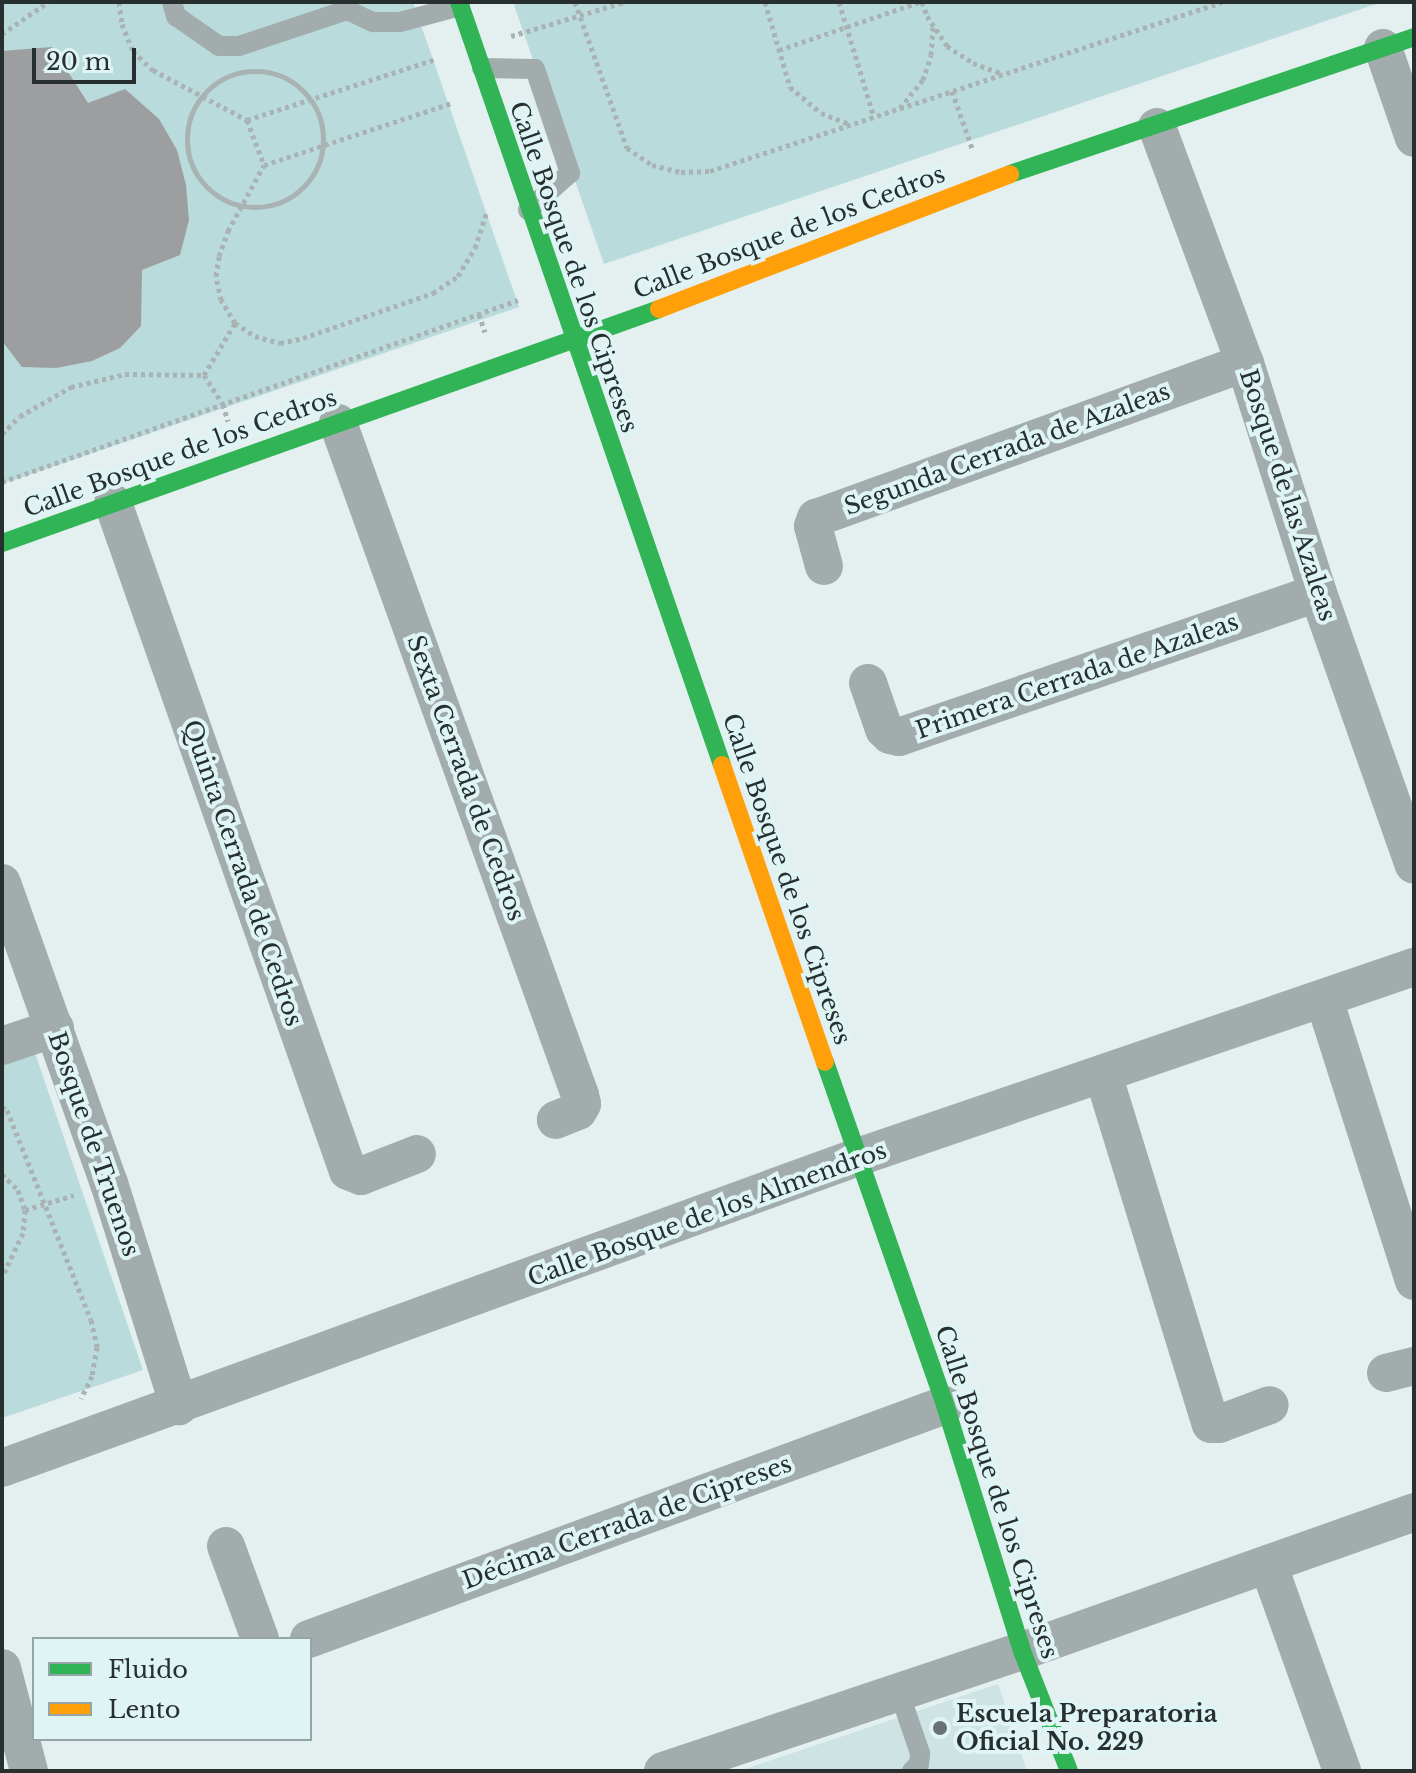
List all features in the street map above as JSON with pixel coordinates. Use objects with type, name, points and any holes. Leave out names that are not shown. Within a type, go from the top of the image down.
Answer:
[{"type":"street","name":"Calle Bosque de los Cipreses","points":[[459,4],[945,1405],[1022,1651],[1069,1771]]},
{"type":"street","name":"Calle Bosque de los Cedros","points":[[2,543],[574,341],[985,183],[1398,43]]},
{"type":"street","points":[[1398,43],[1414,138]]},
{"type":"street","name":"Bosque de las Azaleas","points":[[1157,127],[1245,363],[1318,593],[1414,865]]},
{"type":"street","name":"Segunda Cerrada de Azaleas","points":[[824,566],[813,526],[816,518],[1245,363]]},
{"type":"street","name":"Sexta Cerrada de Cedros","points":[[338,423],[580,1095],[582,1104],[578,1111],[556,1120]]},
{"type":"street","name":"Quinta Cerrada de Cedros","points":[[113,503],[348,1171],[361,1176],[417,1154]]},
{"type":"street","name":"Primera Cerrada de Azaleas","points":[[868,683],[884,729],[890,735],[899,737],[1318,593]]},
{"type":"street","name":"Bosque de Truenos","points":[[2,883],[109,1183],[179,1406]]},
{"type":"street","name":"Calle Bosque de los Almendros","points":[[2,1468],[858,1157],[1414,967]]},
{"type":"street","points":[[1324,999],[1414,1281]]},
{"type":"street","points":[[2,1046],[55,1028]]},
{"type":"street","points":[[1103,1074],[1211,1424],[1219,1424],[1270,1405]]},
{"type":"street","name":"Décima Cerrada de Cipreses","points":[[312,1638],[945,1405]]},
{"type":"street","points":[[663,1771],[1022,1651],[1414,1512]]},
{"type":"street","points":[[226,1546],[259,1637]]},
{"type":"street","points":[[1268,1564],[1342,1771]]},
{"type":"street","points":[[2,1668],[9,1734],[29,1771]]},
{"type":"lane","points":[[172,2],[176,16],[219,46],[239,46],[347,6],[373,22],[400,22],[459,4]]},
{"type":"lane","points":[[482,68],[535,69],[570,173],[528,210]]},
{"type":"lane","points":[[899,1692],[920,1753],[919,1764],[912,1771]]},
{"type":"path","points":[[2,34],[26,21],[48,2]]},
{"type":"path","points":[[119,2],[122,24],[133,51],[153,70],[247,120],[264,165]]},
{"type":"path","points":[[575,2],[627,148],[652,165],[681,172],[710,171],[1222,2]]},
{"type":"path","points":[[247,120],[624,2]]},
{"type":"path","points":[[765,2],[790,87],[821,113],[851,124]]},
{"type":"path","points":[[839,2],[874,117]]},
{"type":"path","points":[[779,50],[920,2],[947,46],[973,63],[1004,74]]},
{"type":"path","points":[[899,109],[923,80],[931,55],[933,25]]},
{"type":"path","points":[[253,70],[276,73],[296,83],[311,99],[322,120],[323,146],[319,165],[307,184],[290,198],[268,206],[242,205],[224,200],[205,186],[192,168],[187,146],[188,123],[202,96],[231,74],[253,70]]},
{"type":"path","points":[[489,91],[264,165],[223,243],[216,276],[221,300],[235,323],[255,336],[280,343],[433,293],[458,276],[475,248],[482,217],[515,172]]},
{"type":"path","points":[[952,91],[985,183]]},
{"type":"path","points":[[2,482],[555,287]]},
{"type":"path","points":[[204,375],[235,323]]},
{"type":"path","points":[[2,434],[20,416],[71,387],[125,374],[204,375]]},
{"type":"path","points":[[204,375],[223,404],[239,458]]},
{"type":"path","points":[[2,1107],[7,1110],[91,1320],[97,1347],[92,1376],[59,1448]]},
{"type":"path","points":[[2,1174],[18,1190],[25,1210],[23,1233],[2,1277]]},
{"type":"path","points":[[25,1210],[109,1183]]},
{"type":"shaded area","points":[[2,2],[413,2],[519,307],[2,484]]},
{"type":"shaded area","points":[[513,2],[1382,2],[604,264]]},
{"type":"shaded area","points":[[33,1047],[143,1370],[2,1418],[2,1058]]},
{"type":"shaded area","name":"Escuela Preparatoria Oficial No. 229","points":[[998,1684],[1027,1771],[739,1771]]},
{"type":"building","points":[[52,47],[88,103],[125,89],[159,119],[177,150],[186,185],[189,220],[180,255],[142,270],[141,326],[120,348],[92,361],[56,368],[22,367],[2,341],[2,51]]},
{"type":"traffic: fast","points":[[459,2],[722,765]]},
{"type":"traffic: fast","points":[[1010,174],[1414,37]]},
{"type":"traffic: fast","points":[[2,543],[659,309]]},
{"type":"traffic: fast","points":[[825,1062],[945,1405],[1022,1651],[1069,1771]]},
{"type":"traffic: slow","points":[[659,309],[1010,174]]},
{"type":"traffic: slow","points":[[722,765],[825,1062]]},
{"type":"place","name":"Escuela Preparatoria Oficial No. 229","points":[[940,1728]]}]
